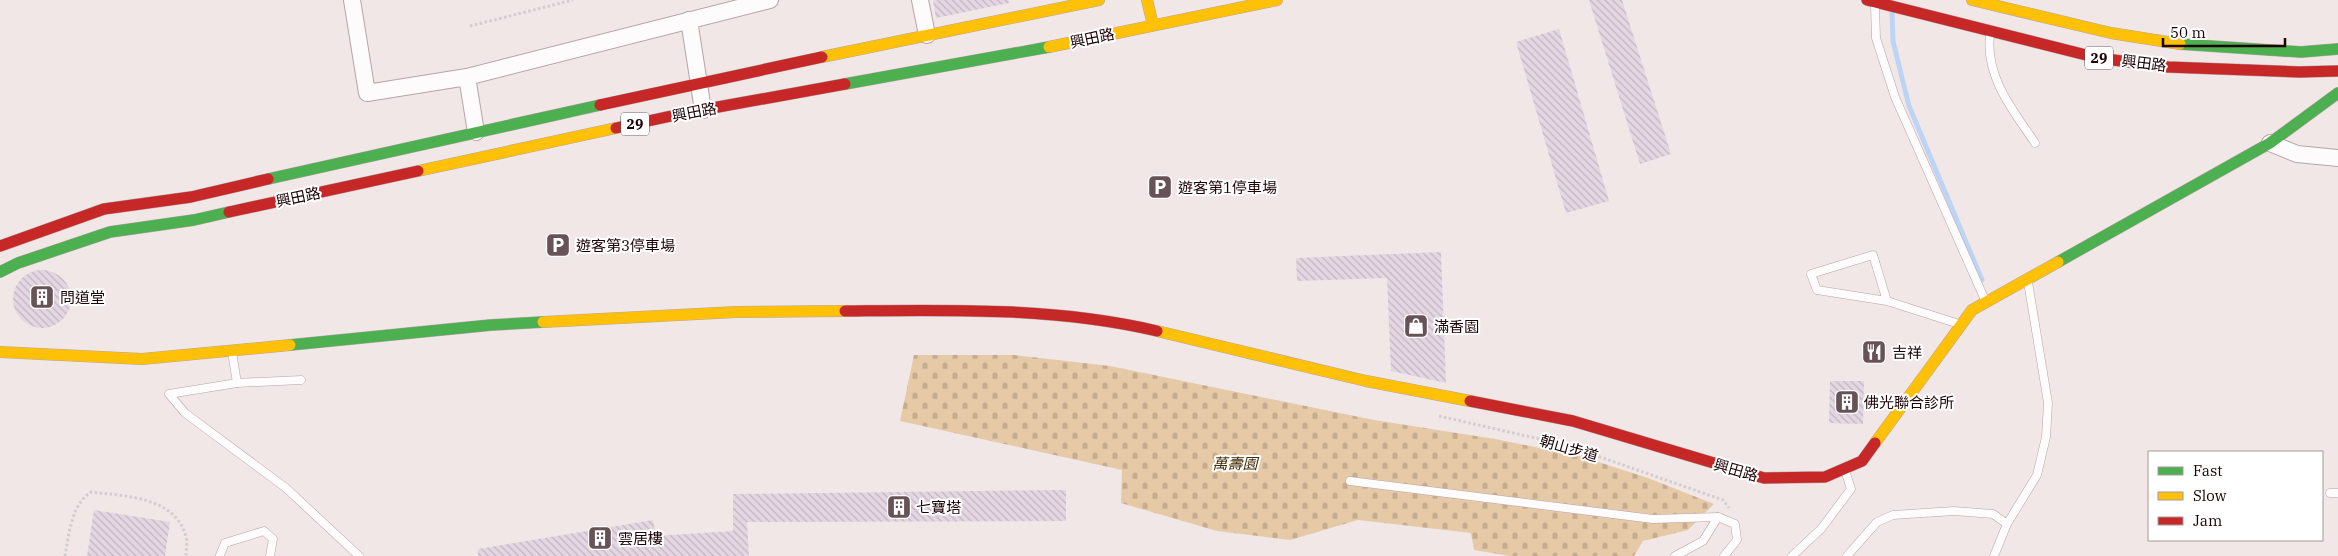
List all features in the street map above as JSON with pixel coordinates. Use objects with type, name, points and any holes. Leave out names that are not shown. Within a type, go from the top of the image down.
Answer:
[{"type":"main road","name":"興田路","points":[[0,246],[104,209],[191,197],[476,132],[893,46],[927,35],[1099,0]]},
{"type":"main road","points":[[1147,0],[1153,25]]},
{"type":"main road","name":"興田路","points":[[0,272],[110,232],[194,220],[703,110],[899,70],[1153,25],[1277,0]]},
{"type":"main road","name":"興田路","points":[[1972,0],[2111,33],[2170,43],[2301,52],[2338,49]]},
{"type":"main road","name":"興田路","points":[[1871,1],[2098,58],[2168,66],[2299,72],[2338,71]]},
{"type":"main road","name":"興田路","points":[[0,352],[142,359],[521,323],[736,312],[963,310],[1040,314],[1122,323],[1366,381],[1573,421],[1764,478],[1824,477],[1862,461],[1972,310],[2270,143],[2338,93]]},
{"type":"street","points":[[352,0],[367,93],[467,77],[770,0]]},
{"type":"street","points":[[920,0],[927,35]]},
{"type":"street","points":[[689,20],[703,110]]},
{"type":"street","points":[[467,77],[476,132]]},
{"type":"street","points":[[2270,143],[2297,154],[2338,158]]},
{"type":"lane","points":[[1871,1],[1876,38],[1895,97],[1986,302]]},
{"type":"lane","points":[[1991,31],[1988,47],[1999,90],[2035,143]]},
{"type":"lane","points":[[1887,301],[1873,255],[1811,274],[1818,290],[1887,301],[1961,325]]},
{"type":"lane","points":[[1994,556],[2007,524],[2037,475],[2046,437],[2048,403],[2028,278]]},
{"type":"lane","points":[[232,350],[237,383]]},
{"type":"lane","points":[[301,380],[237,383],[169,394],[184,413],[286,488],[359,556]]},
{"type":"lane","points":[[1792,556],[1821,529],[1852,489],[1844,468]]},
{"type":"lane","points":[[1350,482],[1653,519],[1718,518],[1735,524],[1737,540],[1724,556]]},
{"type":"lane","points":[[1848,556],[1877,522],[1893,515],[1954,511],[1994,514],[2007,524]]},
{"type":"lane","points":[[1675,556],[1703,541],[1718,518]]},
{"type":"lane","points":[[220,555],[225,543],[264,531],[273,539],[270,556]]},
{"type":"path","points":[[470,26],[573,0]]},
{"type":"path","points":[[71,299],[104,292]]},
{"type":"path","name":"朝山步道","points":[[1433,415],[1566,445],[1723,500],[1730,509],[1735,524]]},
{"type":"path","points":[[65,556],[72,520],[83,497],[90,492],[139,498],[161,506],[180,524],[187,538],[186,556]]},
{"type":"green space","name":"萬壽園","points":[[914,355],[1014,355],[1110,366],[1374,420],[1495,439],[1580,456],[1648,478],[1714,504],[1688,530],[1643,541],[1634,556],[1510,556],[1474,550],[1471,533],[1358,520],[1290,540],[1217,531],[1121,503],[1122,470],[900,421]]},
{"type":"building","points":[[933,0],[1009,0],[1009,3],[936,18]]},
{"type":"building","points":[[1589,0],[1622,0],[1671,154],[1640,164]]},
{"type":"building","points":[[1559,29],[1609,201],[1566,213],[1516,42]]},
{"type":"building","name":"滿香園","points":[[1441,252],[1446,383],[1391,371],[1387,278],[1297,281],[1296,258]]},
{"type":"building","name":"問道堂","points":[[42,270],[53,272],[66,283],[71,299],[69,310],[58,323],[42,328],[31,326],[18,315],[13,299],[15,288],[26,275]]},
{"type":"building","name":"佛光聯合診所","points":[[1830,381],[1864,381],[1863,424],[1829,423]]},
{"type":"building","name":"七寶塔","points":[[1066,490],[1066,521],[747,522],[749,556],[478,556],[478,549],[653,520],[656,536],[733,531],[733,494]]},
{"type":"building","points":[[94,510],[170,522],[165,556],[87,556]]},
{"type":"waterway","points":[[1892,12],[1893,41],[1909,106],[1982,280]]},
{"type":"traffic: fast","points":[[2180,44],[2301,52],[2338,49]]},
{"type":"traffic: fast","points":[[845,84],[1049,47]]},
{"type":"traffic: fast","points":[[2058,262],[2270,143],[2338,93]]},
{"type":"traffic: fast","points":[[268,179],[600,105]]},
{"type":"traffic: fast","points":[[0,272],[18,263],[110,232],[194,220],[229,212]]},
{"type":"traffic: fast","points":[[290,345],[491,325],[543,322]]},
{"type":"traffic: slow","points":[[822,57],[1099,0]]},
{"type":"traffic: slow","points":[[1147,0],[1153,25]]},
{"type":"traffic: slow","points":[[1049,47],[1277,0]]},
{"type":"traffic: slow","points":[[1972,0],[2111,33],[2180,44]]},
{"type":"traffic: slow","points":[[418,171],[616,128]]},
{"type":"traffic: slow","points":[[1875,443],[1972,310],[2058,262]]},
{"type":"traffic: slow","points":[[543,322],[736,312],[845,311]]},
{"type":"traffic: slow","points":[[1157,331],[1366,381],[1470,401]]},
{"type":"traffic: slow","points":[[0,352],[142,359],[290,345]]},
{"type":"traffic: jam","points":[[1867,0],[2098,58],[2168,67],[2299,72],[2338,71]]},
{"type":"traffic: jam","points":[[600,105],[822,57]]},
{"type":"traffic: jam","points":[[616,128],[685,113],[845,84]]},
{"type":"traffic: jam","points":[[229,212],[418,171]]},
{"type":"traffic: jam","points":[[0,246],[104,209],[191,197],[268,179]]},
{"type":"traffic: jam","points":[[845,311],[923,310],[1041,314],[1119,323],[1157,331]]},
{"type":"traffic: jam","points":[[1470,401],[1573,421],[1764,478],[1825,477],[1862,461],[1875,443]]},
{"type":"place","name":"遊客第1停車場","points":[[1160,187]]},
{"type":"place","name":"遊客第3停車場","points":[[558,245]]},
{"type":"place","name":"問道堂","points":[[42,297]]},
{"type":"place","name":"滿香園","points":[[1416,326]]},
{"type":"place","name":"吉祥","points":[[1874,352]]},
{"type":"place","name":"佛光聯合診所","points":[[1847,402]]},
{"type":"place","name":"七寶塔","points":[[899,507]]},
{"type":"place","name":"雲居樓","points":[[600,538]]}]
